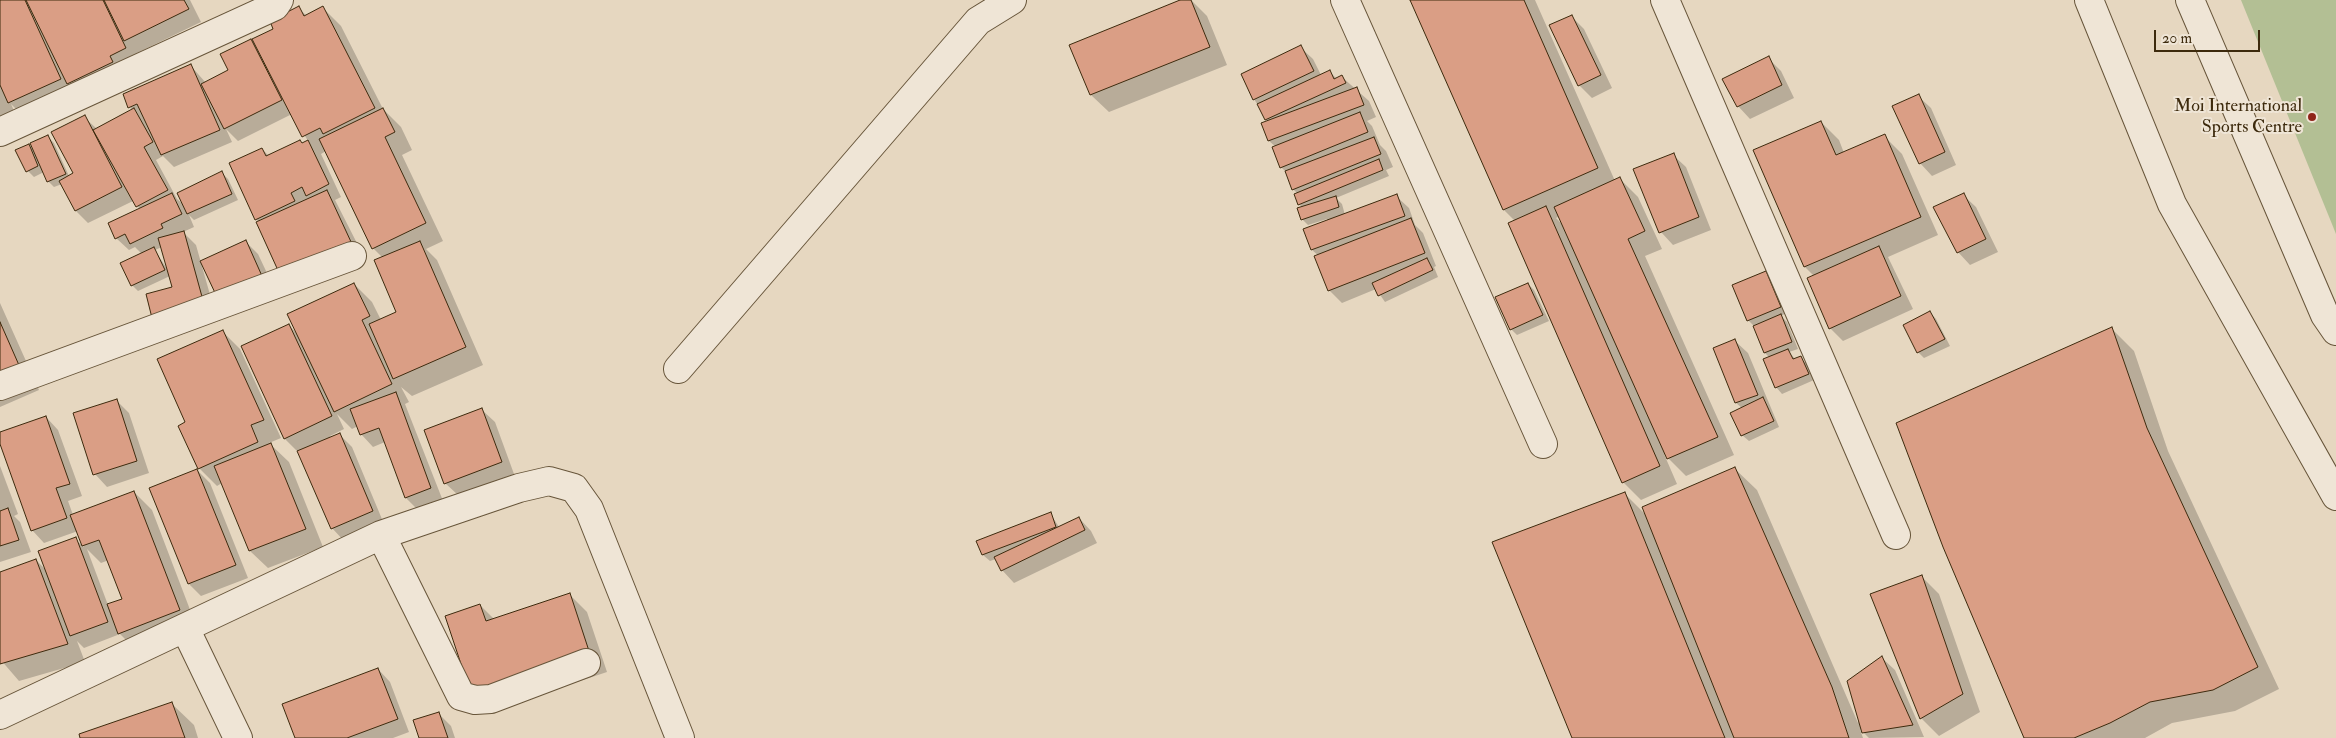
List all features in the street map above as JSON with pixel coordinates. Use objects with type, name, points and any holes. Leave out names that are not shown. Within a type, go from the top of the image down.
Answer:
[{"type":"street","points":[[0,132],[275,6],[279,0]]},
{"type":"street","points":[[678,369],[978,21],[1012,0]]},
{"type":"street","points":[[1345,0],[1543,444]]},
{"type":"street","points":[[1665,0],[1896,535]]},
{"type":"street","points":[[2089,0],[2172,204],[2336,496]]},
{"type":"street","points":[[2190,0],[2325,315],[2336,331]]},
{"type":"street","points":[[0,386],[352,256]]},
{"type":"street","points":[[0,715],[381,535],[519,488],[550,481],[574,488],[589,510],[680,738]]},
{"type":"street","points":[[381,535],[460,696],[475,700],[491,699],[586,663]]},
{"type":"street","points":[[185,628],[238,738]]},
{"type":"green space","name":"Moi International Sports Centre","points":[[2241,0],[2336,0],[2336,234]]},
{"type":"building","points":[[0,0],[25,0],[61,79],[8,103],[0,85]]},
{"type":"building","points":[[26,0],[103,0],[126,48],[110,56],[113,62],[67,84]]},
{"type":"building","points":[[104,0],[184,0],[189,9],[124,41]]},
{"type":"building","points":[[1180,0],[1191,0],[1210,47],[1090,95],[1069,45]]},
{"type":"building","points":[[1410,0],[1524,0],[1598,168],[1503,210]]},
{"type":"building","points":[[299,6],[304,16],[323,6],[375,108],[323,134],[320,128],[302,137],[252,39],[273,29],[270,21]]},
{"type":"building","points":[[1572,15],[1601,75],[1578,86],[1549,25]]},
{"type":"building","points":[[251,39],[282,100],[224,129],[201,84],[228,70],[220,54]]},
{"type":"building","points":[[1301,45],[1314,71],[1253,100],[1241,74]]},
{"type":"building","points":[[1769,56],[1782,85],[1737,107],[1722,79]]},
{"type":"building","points":[[191,64],[220,130],[161,155],[137,104],[128,108],[123,94]]},
{"type":"building","points":[[1330,70],[1334,79],[1342,75],[1346,83],[1265,120],[1257,104]]},
{"type":"building","points":[[1357,87],[1364,105],[1268,141],[1261,123]]},
{"type":"building","points":[[1919,94],[1945,152],[1919,164],[1892,106]]},
{"type":"building","points":[[134,108],[153,142],[144,147],[168,190],[136,207],[93,130]]},
{"type":"building","points":[[383,108],[395,132],[385,137],[426,223],[372,249],[319,139]]},
{"type":"building","points":[[1360,112],[1368,132],[1280,168],[1272,147]]},
{"type":"building","points":[[85,115],[122,187],[75,211],[59,181],[73,173],[51,132]]},
{"type":"building","points":[[1821,121],[1836,155],[1885,134],[1921,217],[1804,267],[1753,150]]},
{"type":"building","points":[[48,135],[66,174],[47,182],[30,143]]},
{"type":"building","points":[[1374,137],[1381,154],[1292,190],[1285,171]]},
{"type":"building","points":[[300,140],[302,143],[308,140],[329,184],[306,196],[302,187],[291,193],[295,201],[255,220],[229,163],[262,148],[266,156]]},
{"type":"building","points":[[29,144],[38,166],[26,172],[15,150]]},
{"type":"building","points":[[1674,153],[1699,217],[1659,233],[1633,169]]},
{"type":"building","points":[[1379,159],[1383,170],[1298,205],[1294,194]]},
{"type":"building","points":[[222,171],[232,194],[187,214],[177,193]]},
{"type":"building","points":[[1620,177],[1645,231],[1628,239],[1718,437],[1667,459],[1554,207]]},
{"type":"building","points":[[327,190],[352,244],[281,277],[256,222]]},
{"type":"building","points":[[172,193],[182,214],[161,224],[163,228],[130,244],[125,234],[115,239],[108,223]]},
{"type":"building","points":[[1964,193],[1986,239],[1957,253],[1933,207]]},
{"type":"building","points":[[1397,194],[1405,216],[1311,250],[1303,229]]},
{"type":"building","points":[[1336,196],[1339,207],[1301,220],[1297,208]]},
{"type":"building","points":[[1546,206],[1660,466],[1622,483],[1508,223]]},
{"type":"building","points":[[1411,218],[1425,253],[1328,291],[1314,256]]},
{"type":"building","points":[[184,231],[204,304],[152,318],[146,294],[172,287],[158,238]]},
{"type":"building","points":[[246,240],[262,276],[217,297],[200,261]]},
{"type":"building","points":[[420,241],[466,347],[393,379],[369,324],[396,312],[374,260]]},
{"type":"building","points":[[1879,246],[1901,296],[1829,329],[1807,278]]},
{"type":"building","points":[[154,247],[165,270],[131,286],[120,263]]},
{"type":"building","points":[[1427,258],[1433,270],[1378,296],[1372,283]]},
{"type":"building","points":[[1766,271],[1781,307],[1747,321],[1732,285]]},
{"type":"building","points":[[354,283],[370,316],[362,320],[392,384],[334,412],[287,314]]},
{"type":"building","points":[[1528,283],[1543,315],[1510,330],[1495,297]]},
{"type":"building","points":[[1930,311],[1945,339],[1917,353],[1903,325]]},
{"type":"building","points":[[1781,314],[1792,342],[1764,353],[1753,326]]},
{"type":"building","points":[[0,322],[22,372],[0,382]]},
{"type":"building","points":[[289,324],[332,416],[284,439],[241,346]]},
{"type":"building","points":[[2112,327],[2147,428],[2258,667],[2213,690],[2150,702],[2110,723],[2074,738],[2024,738],[1943,547],[1896,423]]},
{"type":"building","points":[[223,330],[264,420],[251,425],[258,442],[198,469],[178,426],[185,422],[157,359]]},
{"type":"building","points":[[1735,339],[1758,395],[1735,403],[1713,348]]},
{"type":"building","points":[[1788,349],[1793,359],[1801,356],[1809,374],[1775,388],[1763,359]]},
{"type":"building","points":[[396,392],[431,488],[405,498],[379,428],[360,435],[350,409]]},
{"type":"building","points":[[1763,397],[1774,421],[1741,436],[1730,413]]},
{"type":"building","points":[[117,399],[137,461],[93,475],[73,413]]},
{"type":"building","points":[[482,408],[502,462],[444,484],[424,430]]},
{"type":"building","points":[[46,416],[70,484],[56,488],[67,518],[31,531],[0,444],[0,432]]},
{"type":"building","points":[[340,433],[373,511],[331,529],[297,451]]},
{"type":"building","points":[[271,443],[306,529],[249,551],[214,466]]},
{"type":"building","points":[[1735,467],[1832,687],[1849,738],[1734,738],[1642,507]]},
{"type":"building","points":[[197,469],[236,565],[188,584],[149,488]]},
{"type":"building","points":[[134,491],[180,610],[118,634],[107,604],[122,599],[99,540],[82,546],[70,515]]},
{"type":"building","points":[[1625,492],[1725,738],[1572,738],[1492,542]]},
{"type":"building","points":[[8,508],[19,540],[0,546],[0,511]]},
{"type":"building","points":[[1051,512],[1056,527],[982,555],[976,541]]},
{"type":"building","points":[[1079,517],[1085,530],[1001,571],[994,557]]},
{"type":"building","points":[[76,537],[108,622],[70,636],[38,551]]},
{"type":"building","points":[[36,559],[68,644],[0,664],[0,572]]},
{"type":"building","points":[[1922,575],[1963,694],[1920,719],[1870,594]]},
{"type":"building","points":[[570,593],[590,654],[471,694],[445,616],[480,604],[486,621]]},
{"type":"building","points":[[1882,656],[1913,725],[1862,733],[1847,681]]},
{"type":"building","points":[[378,668],[398,719],[347,738],[295,738],[282,704]]},
{"type":"building","points":[[172,702],[185,738],[80,738],[79,734]]},
{"type":"building","points":[[439,712],[448,738],[419,738],[413,720]]},
{"type":"place","name":"Moi International Sports Centre","points":[[2312,117]]}]
